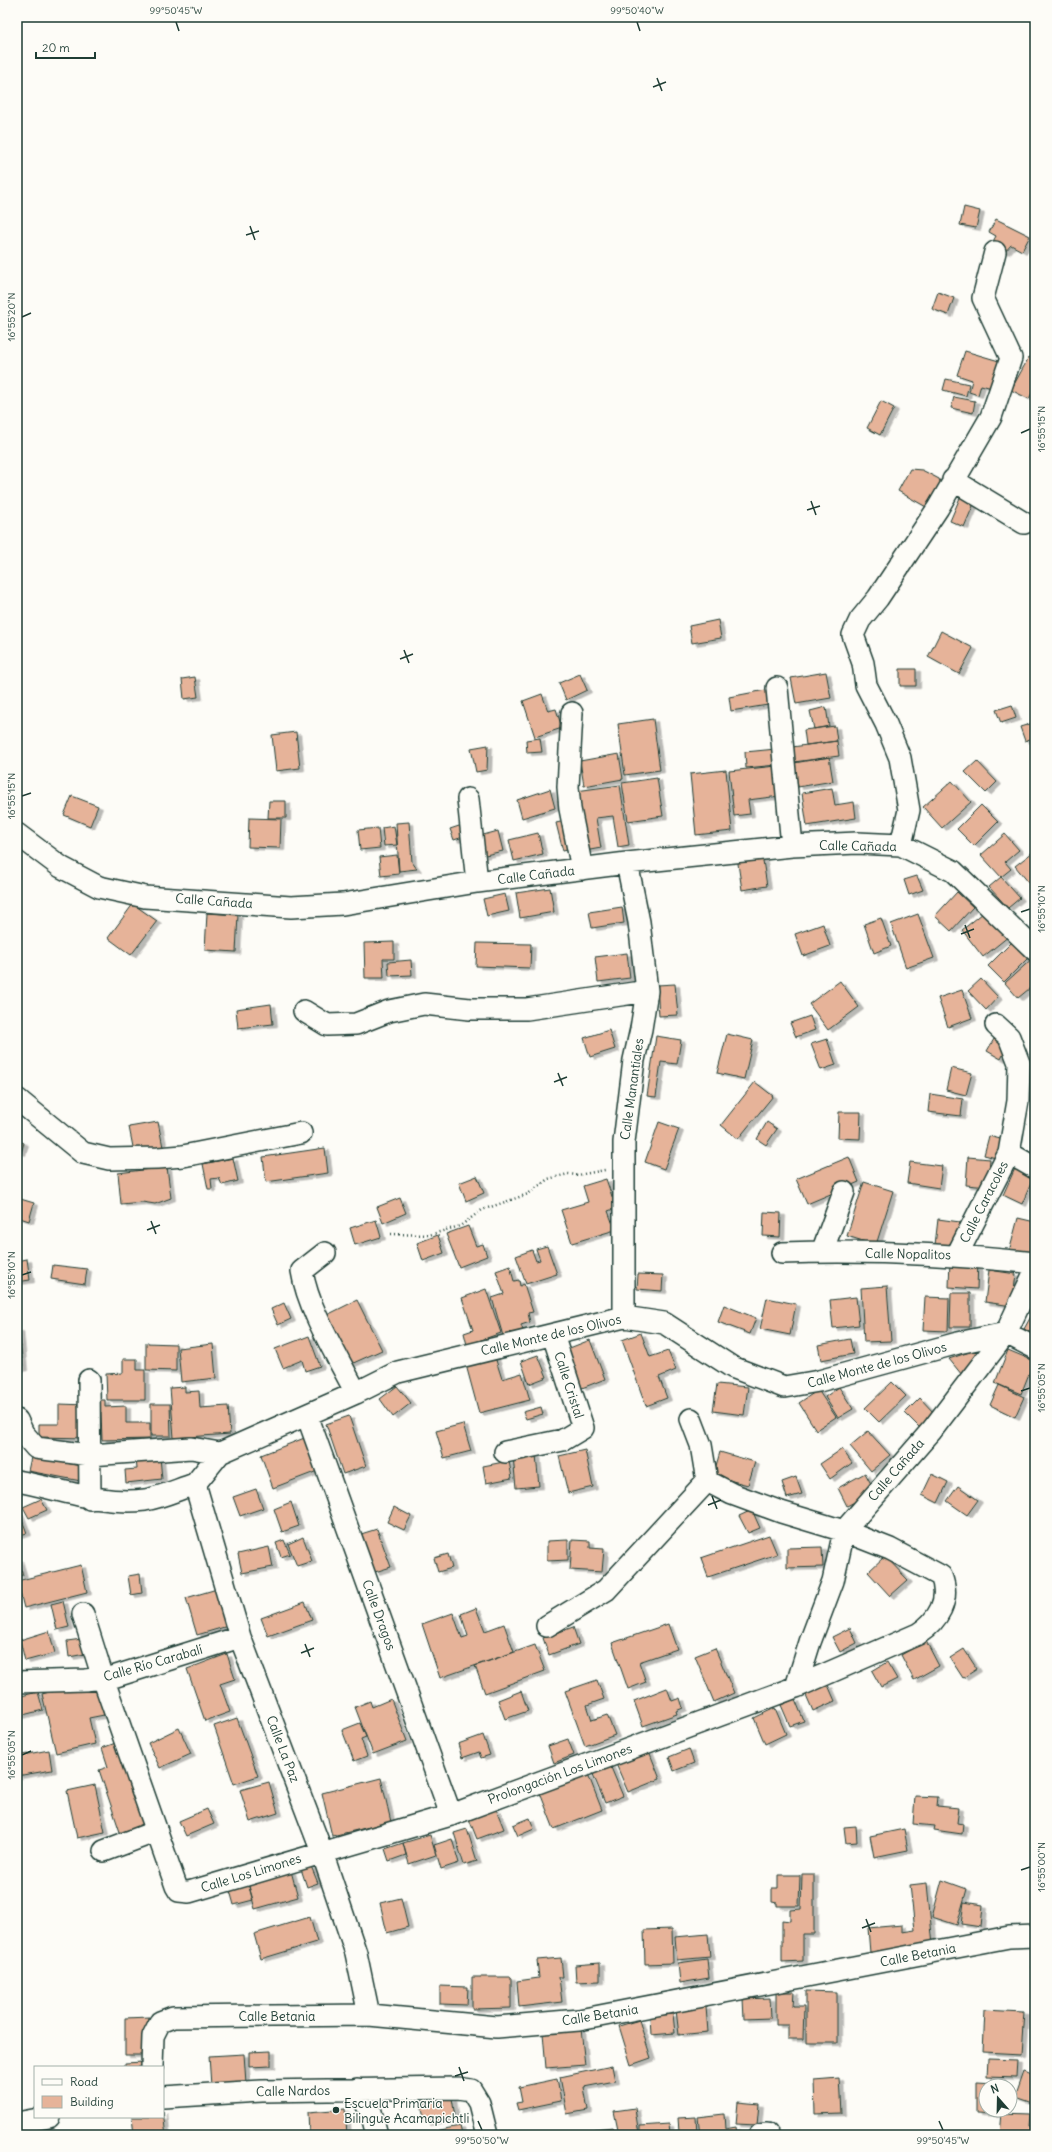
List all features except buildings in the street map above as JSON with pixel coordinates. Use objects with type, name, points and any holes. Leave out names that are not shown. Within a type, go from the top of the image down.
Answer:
[{"type":"street","points":[[901,845],[909,810],[900,758],[886,724],[866,685],[863,663],[853,635],[860,620],[878,598],[938,508],[991,417],[1011,358],[983,298],[995,252]]},
{"type":"street","points":[[954,480],[1024,523]]},
{"type":"street","points":[[777,688],[792,846]]},
{"type":"street","points":[[572,713],[568,786],[570,809],[582,870]]},
{"type":"street","points":[[468,798],[477,882]]},
{"type":"street","name":"Calle Cañada","points":[[17,834],[61,867],[99,887],[145,897],[291,907],[344,904],[477,882],[582,870],[627,863],[792,846],[857,843],[901,845],[953,871],[1035,950]]},
{"type":"street","name":"Calle Manantiales","points":[[624,1317],[624,1162],[627,1111],[646,991],[639,922],[627,863]]},
{"type":"street","points":[[304,1011],[327,1025],[356,1024],[389,1011],[424,1004],[470,1009],[527,1009],[646,991]]},
{"type":"street","points":[[996,1024],[1009,1037],[1018,1063],[1018,1100],[1009,1154]]},
{"type":"street","points":[[17,1099],[82,1153],[109,1159],[183,1156],[301,1133]]},
{"type":"street","name":"Calle Caracoles","points":[[957,1255],[1009,1154],[1035,1168]]},
{"type":"street","points":[[822,1252],[844,1192]]},
{"type":"street","name":"Calle Nopalitos","points":[[782,1253],[822,1252],[957,1255],[1035,1262]]},
{"type":"street","points":[[325,1253],[302,1271],[304,1284],[313,1306],[356,1393]]},
{"type":"street","name":"Calle Cañada","points":[[796,1687],[810,1642],[833,1581],[844,1531],[932,1430],[1006,1333],[1035,1271]]},
{"type":"street","name":"Calle Monte de los Olivos","points":[[195,1484],[220,1453],[356,1393],[398,1372],[624,1317],[664,1323],[732,1367],[784,1387],[819,1381],[958,1343],[1006,1333]]},
{"type":"street","points":[[1006,1333],[1035,1348]]},
{"type":"street","name":"Calle Cristal","points":[[505,1452],[563,1440],[582,1428],[553,1335]]},
{"type":"street","points":[[89,1380],[90,1498]]},
{"type":"street","name":"Calle Dragos","points":[[307,1415],[451,1815]]},
{"type":"street","points":[[547,1626],[606,1590],[708,1481],[701,1445],[691,1419]]},
{"type":"street","points":[[17,1420],[22,1433],[36,1448],[90,1455],[191,1448],[220,1453]]},
{"type":"street","points":[[17,1481],[90,1498],[120,1501],[146,1500],[195,1484]]},
{"type":"street","name":"Prolongación Los Limones","points":[[322,1852],[348,1846],[451,1815],[796,1687],[918,1634],[928,1628],[937,1618],[944,1600],[946,1587],[942,1576],[890,1549],[844,1531],[781,1512],[732,1494],[708,1481]]},
{"type":"street","name":"Calle La Paz","points":[[195,1484],[240,1637],[322,1852],[356,1953],[369,2015]]},
{"type":"street","points":[[83,1614],[103,1678],[157,1831],[104,1851]]},
{"type":"street","name":"Calle Río Carabalí","points":[[17,1682],[103,1678],[240,1637]]},
{"type":"street","name":"Calle Los Limones","points":[[157,1831],[179,1891],[189,1892],[322,1852]]},
{"type":"street","name":"Calle Betania","points":[[152,2066],[154,2036],[160,2022],[173,2017],[369,2015],[497,2027],[580,2020],[1009,1937],[1035,1936]]},
{"type":"street","name":"Calle Nardos","points":[[164,2098],[262,2091],[458,2088],[471,2090],[479,2103],[487,2135]]},
{"type":"street","points":[[356,2089],[371,2112],[377,2135]]},
{"type":"street","points":[[17,2123],[44,2118]]},
{"type":"path","points":[[391,1234],[429,1235],[460,1226],[482,1210],[528,1194],[548,1179],[611,1169],[624,1162]]},
{"type":"place","name":"Escuela Primaria Bilingue Acamapichtli","points":[[336,2110]]}]
